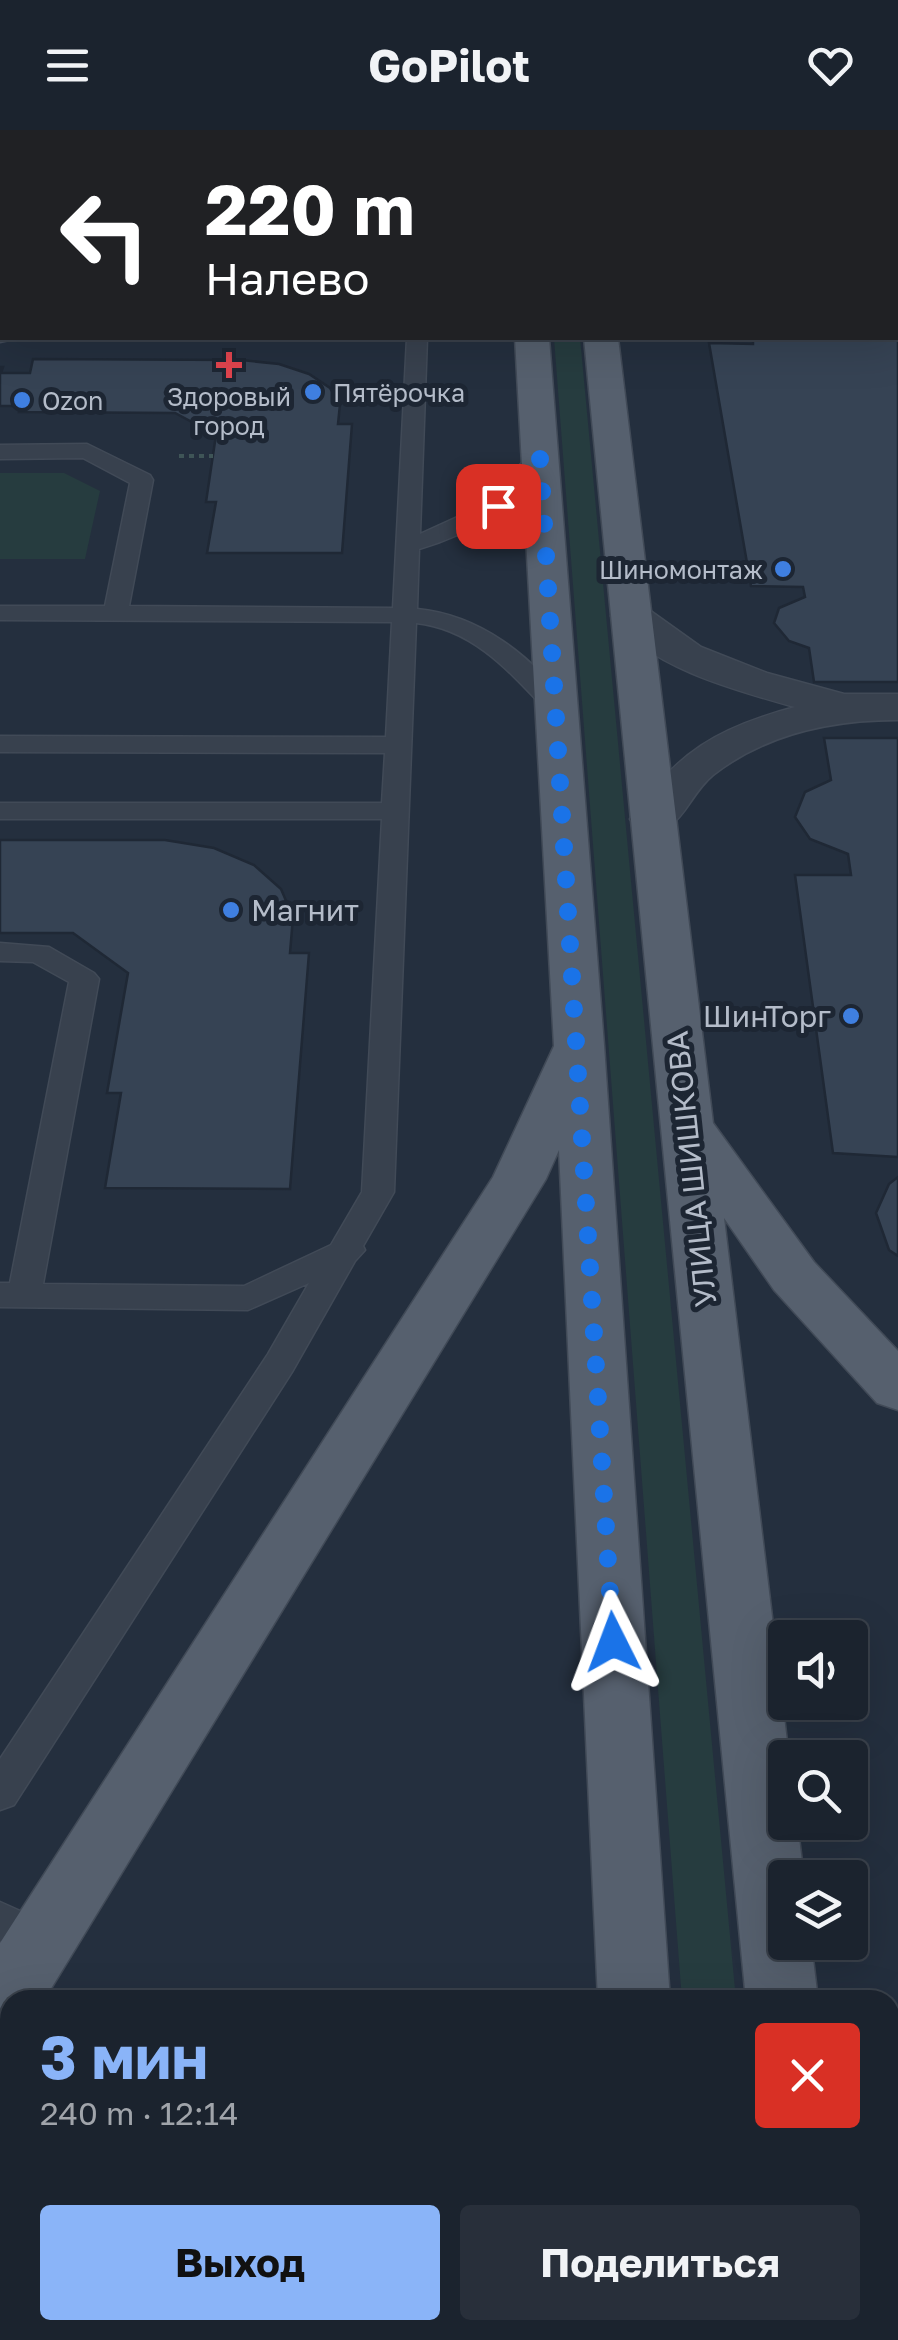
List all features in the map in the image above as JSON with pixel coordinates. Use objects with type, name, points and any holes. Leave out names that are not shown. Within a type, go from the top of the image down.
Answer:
[{"type":"main road","points":[[532,340],[633,1990]]},
{"type":"main road","name":"УЛИЦА ШИШКОВА","points":[[602,340],[781,1990]]},
{"type":"main road","points":[[4,1990],[20,1931],[519,1179],[578,1045]]},
{"type":"main road","points":[[686,1124],[794,1276],[898,1388]]},
{"type":"street","points":[[631,616],[686,656],[752,682],[843,707]]},
{"type":"street","points":[[653,819],[696,767],[755,731],[843,707],[898,707]]},
{"type":"lane","points":[[0,1793],[280,1364],[378,1192],[417,340]]},
{"type":"lane","points":[[0,452],[86,451],[142,480],[116,614]]},
{"type":"lane","points":[[408,545],[446,535],[498,506],[540,458]]},
{"type":"lane","points":[[0,613],[405,614],[444,619],[506,653],[556,706]]},
{"type":"lane","points":[[0,744],[399,746]]},
{"type":"lane","points":[[0,811],[395,811]]},
{"type":"lane","points":[[0,952],[40,952],[84,979],[12,1295],[248,1298],[348,1250]]},
{"type":"green space","points":[[554,340],[580,340],[735,1990],[681,1990]]},
{"type":"green space","points":[[0,473],[64,473],[100,491],[85,559],[0,559]]},
{"type":"building","points":[[753,340],[898,340],[898,682],[814,682],[809,648],[789,641],[774,623],[779,608],[805,597],[803,587],[751,586],[709,343],[753,344]]},
{"type":"building","points":[[33,359],[241,360],[279,364],[309,374],[330,388],[340,404],[338,424],[352,424],[342,553],[207,553],[216,502],[206,502],[216,435],[175,413],[19,412],[20,406],[0,406],[0,367],[1,373],[30,373]]},
{"type":"building","points":[[824,738],[898,738],[898,1157],[833,1153],[795,875],[851,875],[848,854],[810,839],[795,817],[805,792],[831,780]]},
{"type":"building","points":[[0,840],[165,840],[214,848],[254,865],[281,889],[293,917],[290,953],[309,953],[290,1189],[105,1188],[121,1093],[107,1093],[128,973],[73,933],[0,933]]},
{"type":"building","points":[[898,1177],[898,1256],[889,1250],[876,1213],[889,1184]]},
{"type":"place","name":"Здоровый город","points":[[229,365]]},
{"type":"place","name":"Пятёрочка","points":[[313,392]]},
{"type":"place","name":"Ozon","points":[[22,400]]},
{"type":"place","name":"Шиномонтаж","points":[[783,569]]},
{"type":"place","name":"Магнит","points":[[231,910]]},
{"type":"place","name":"ШинТорг","points":[[851,1016]]},
{"type":"route","points":[[498,506],[540,458],[613,1642]]}]
